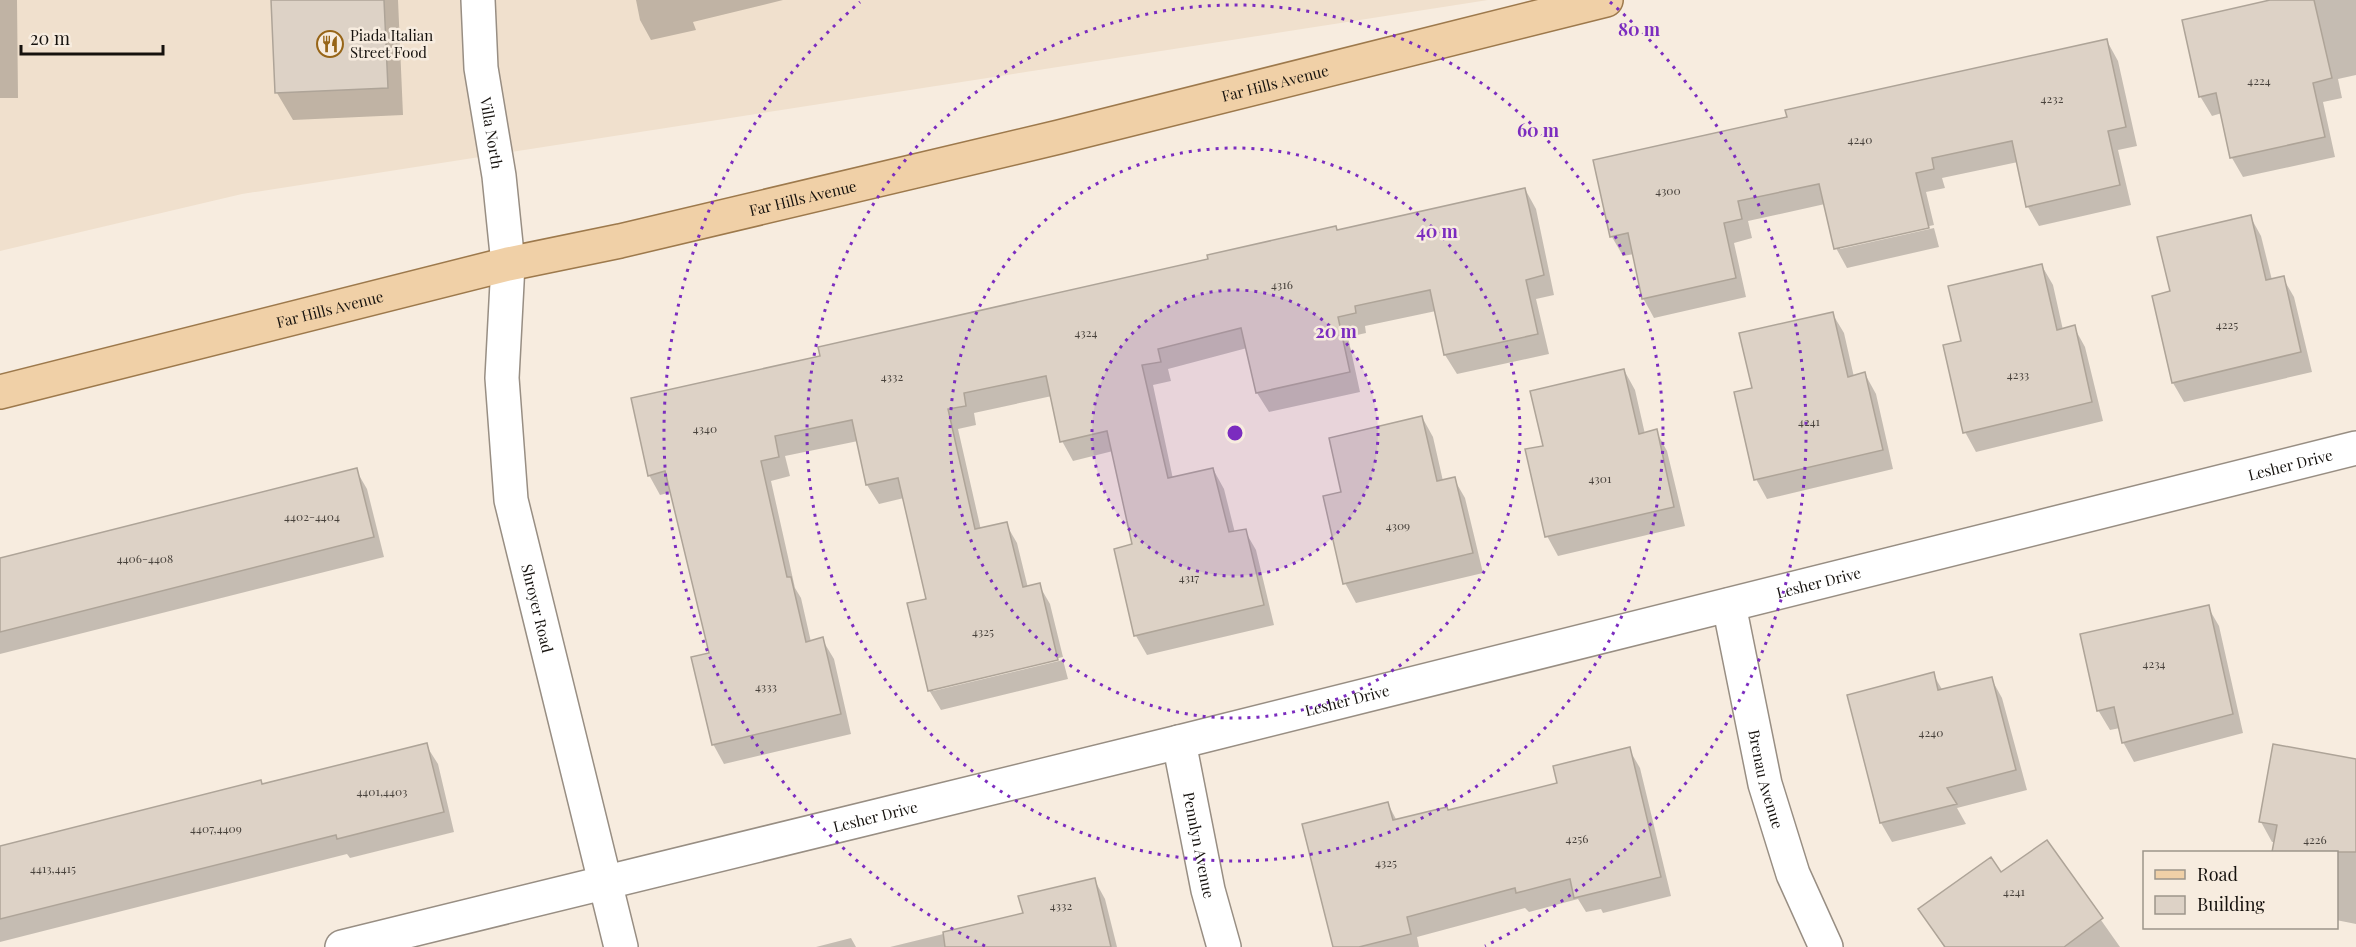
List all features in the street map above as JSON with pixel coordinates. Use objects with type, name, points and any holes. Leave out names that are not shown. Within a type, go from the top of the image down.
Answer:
[{"type":"main road","name":"Far Hills Avenue","points":[[0,392],[508,264],[620,241],[1048,140],[1606,0]]},
{"type":"street","name":"Villa North","points":[[478,0],[481,68],[499,176],[508,264]]},
{"type":"street","name":"Shroyer Road","points":[[508,264],[502,378],[512,500],[621,947]]},
{"type":"street","name":"Lesher Drive","points":[[342,947],[1729,605],[2355,454]]},
{"type":"street","name":"Brenau Avenue","points":[[1729,605],[1765,784],[1793,874],[1826,947]]},
{"type":"street","name":"Pennlyn Avenue","points":[[1179,742],[1208,890],[1224,947]]},
{"type":"shaded area","points":[[0,0],[1488,0],[242,194],[0,251]]},
{"type":"building","name":"Piada Italian Street Food","points":[[271,0],[384,0],[388,88],[275,93]]},
{"type":"building","points":[[2270,0],[2314,0],[2332,78],[2313,83],[2325,137],[2230,158],[2216,93],[2199,97],[2182,20]]},
{"type":"building","points":[[2107,39],[2126,127],[2108,131],[2120,185],[2026,207],[2012,141],[1932,158],[1934,169],[1916,173],[1929,228],[1834,249],[1819,184],[1738,201],[1742,219],[1724,223],[1736,278],[1642,299],[1628,233],[1610,237],[1593,160],[1787,117],[1785,110]]},
{"type":"building","points":[[1525,188],[1544,275],[1526,280],[1538,334],[1444,355],[1430,290],[1355,306],[1356,313],[1338,317],[1350,372],[1256,393],[1241,328],[1158,349],[1161,362],[1142,365],[1168,478],[1213,468],[1229,532],[1246,529],[1264,605],[1134,636],[1114,549],[1132,544],[1107,431],[1060,442],[1046,376],[964,393],[966,406],[948,409],[975,529],[1007,522],[1023,587],[1040,583],[1058,660],[928,691],[907,603],[926,599],[898,478],[866,485],[852,420],[775,436],[779,457],[761,461],[787,577],[791,577],[806,642],[823,637],[841,714],[712,745],[691,657],[709,653],[665,471],[648,476],[631,398],[820,356],[818,347],[1208,259],[1207,255],[1336,226],[1337,230]]},
{"type":"building","points":[[2251,215],[2266,280],[2284,276],[2301,352],[2172,383],[2152,296],[2170,291],[2157,237]]},
{"type":"building","points":[[2042,264],[2057,330],[2075,325],[2092,402],[1963,433],[1943,345],[1961,341],[1948,286]]},
{"type":"building","points":[[1833,312],[1848,377],[1865,372],[1883,450],[1754,480],[1734,392],[1752,388],[1739,333]]},
{"type":"building","points":[[1624,369],[1639,434],[1657,429],[1674,507],[1545,537],[1525,449],[1543,446],[1530,391]]},
{"type":"building","points":[[1422,416],[1437,481],[1455,477],[1473,553],[1343,584],[1323,496],[1341,492],[1329,438]]},
{"type":"building","points":[[357,468],[374,537],[0,632],[0,558]]},
{"type":"building","points":[[2209,605],[2233,714],[2122,743],[2114,707],[2097,711],[2080,634]]},
{"type":"building","points":[[1934,672],[1938,690],[1992,677],[2016,770],[1947,788],[1957,804],[1880,823],[1847,695]]},
{"type":"building","points":[[427,743],[444,812],[337,839],[336,835],[0,919],[0,846],[261,780],[262,784]]},
{"type":"building","points":[[2273,744],[2356,759],[2356,852],[2272,851],[2277,825],[2259,822]]},
{"type":"building","points":[[1630,747],[1661,877],[1574,898],[1570,879],[1516,893],[1515,888],[1407,917],[1411,934],[1359,947],[1333,947],[1302,824],[1388,802],[1393,820],[1447,807],[1448,810],[1557,783],[1553,766]]},
{"type":"building","points":[[2047,840],[2103,918],[2064,947],[1945,947],[1918,909],[1991,857],[2001,872]]},
{"type":"building","points":[[1095,878],[1111,947],[945,947],[943,932],[1023,913],[1018,896]]},
{"type":"place","name":"Piada Italian Street Food","points":[[330,44]]}]
